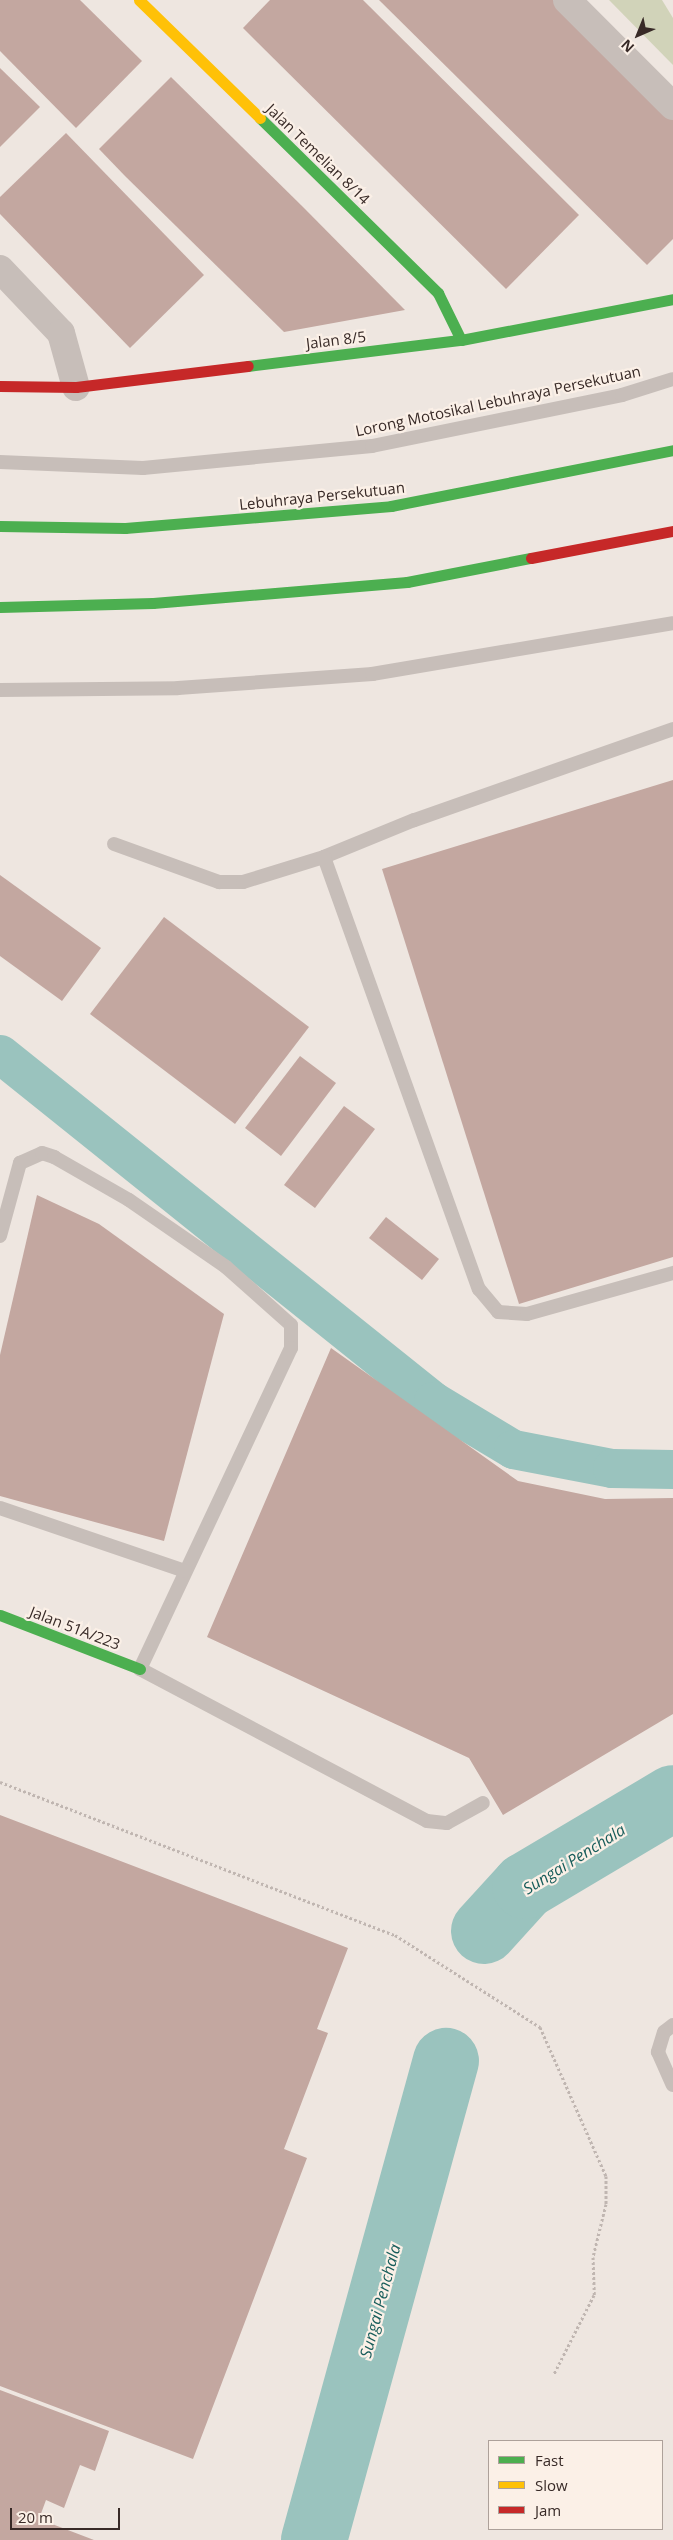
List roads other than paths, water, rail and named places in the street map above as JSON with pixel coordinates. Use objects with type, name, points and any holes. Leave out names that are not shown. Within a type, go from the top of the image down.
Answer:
[{"type":"main road","name":"Jalan Temelian 8/14","points":[[139,0],[438,294],[461,340]]},
{"type":"main road","name":"Jalan 8/5","points":[[0,386],[76,387],[461,340],[673,299]]},
{"type":"main road","name":"Lebuhraya Persekutuan","points":[[0,526],[125,528],[391,506],[673,450]]},
{"type":"main road","points":[[0,607],[153,603],[407,582],[673,531]]},
{"type":"main road","name":"Jalan 51A/223","points":[[0,1615],[140,1669]]},
{"type":"street","points":[[567,0],[673,106]]},
{"type":"street","points":[[0,269],[61,333],[76,387]]},
{"type":"lane","name":"Lorong Motosikal Lebuhraya Persekutuan","points":[[0,462],[143,468],[372,446],[622,395],[673,379]]},
{"type":"lane","points":[[0,690],[178,688],[372,674],[673,623]]},
{"type":"lane","points":[[114,844],[219,882],[243,882],[324,857],[414,820],[673,729]]},
{"type":"lane","points":[[324,857],[478,1289],[498,1312],[526,1314],[673,1273]]},
{"type":"lane","points":[[0,1236],[20,1163],[42,1153],[54,1157],[128,1200],[226,1267],[291,1325],[291,1348],[140,1669],[427,1821],[447,1823],[483,1803]]},
{"type":"lane","points":[[0,1508],[185,1571]]},
{"type":"lane","points":[[673,2025],[664,2032],[658,2052],[673,2085]]},
{"type":"waterway","points":[[0,1054],[433,1401],[513,1449],[612,1468],[673,1469]]},
{"type":"waterway","name":"Sungai Penchala","points":[[484,1931],[525,1886],[673,1798]]},
{"type":"waterway","name":"Sungai Penchala","points":[[314,2540],[446,2061]]}]
